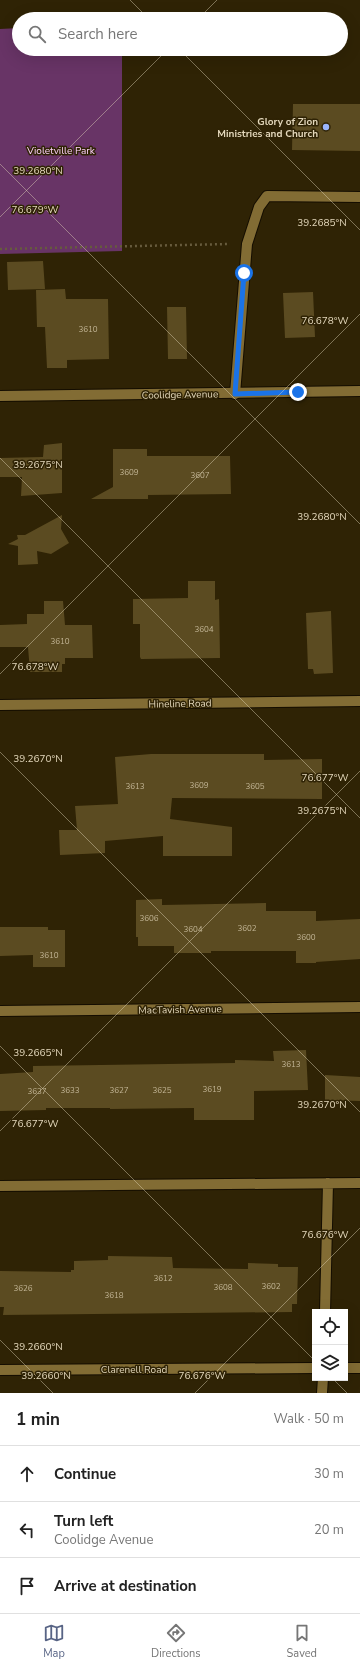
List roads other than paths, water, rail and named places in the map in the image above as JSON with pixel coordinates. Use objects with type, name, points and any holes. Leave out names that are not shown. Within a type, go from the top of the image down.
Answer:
[{"type":"street","points":[[235,394],[247,244],[259,207],[267,196],[360,197]]},
{"type":"street","name":"Coolidge Avenue","points":[[0,396],[235,394],[360,391]]},
{"type":"street","name":"Hineline Road","points":[[0,704],[360,701]]},
{"type":"street","name":"MacTavish Avenue","points":[[0,1011],[360,1007]]},
{"type":"street","points":[[325,1309],[328,1183]]},
{"type":"street","points":[[0,1186],[360,1183]]},
{"type":"street","name":"Clarenell Road","points":[[0,1370],[312,1368]]},
{"type":"street","points":[[348,1368],[360,1368]]},
{"type":"street","points":[[322,1393],[323,1381]]},
{"type":"place","name":"Glory of Zion Ministries and Church","points":[[326,127]]},
{"type":"park label","name":"Violetville Park","points":[[61,150]]}]
